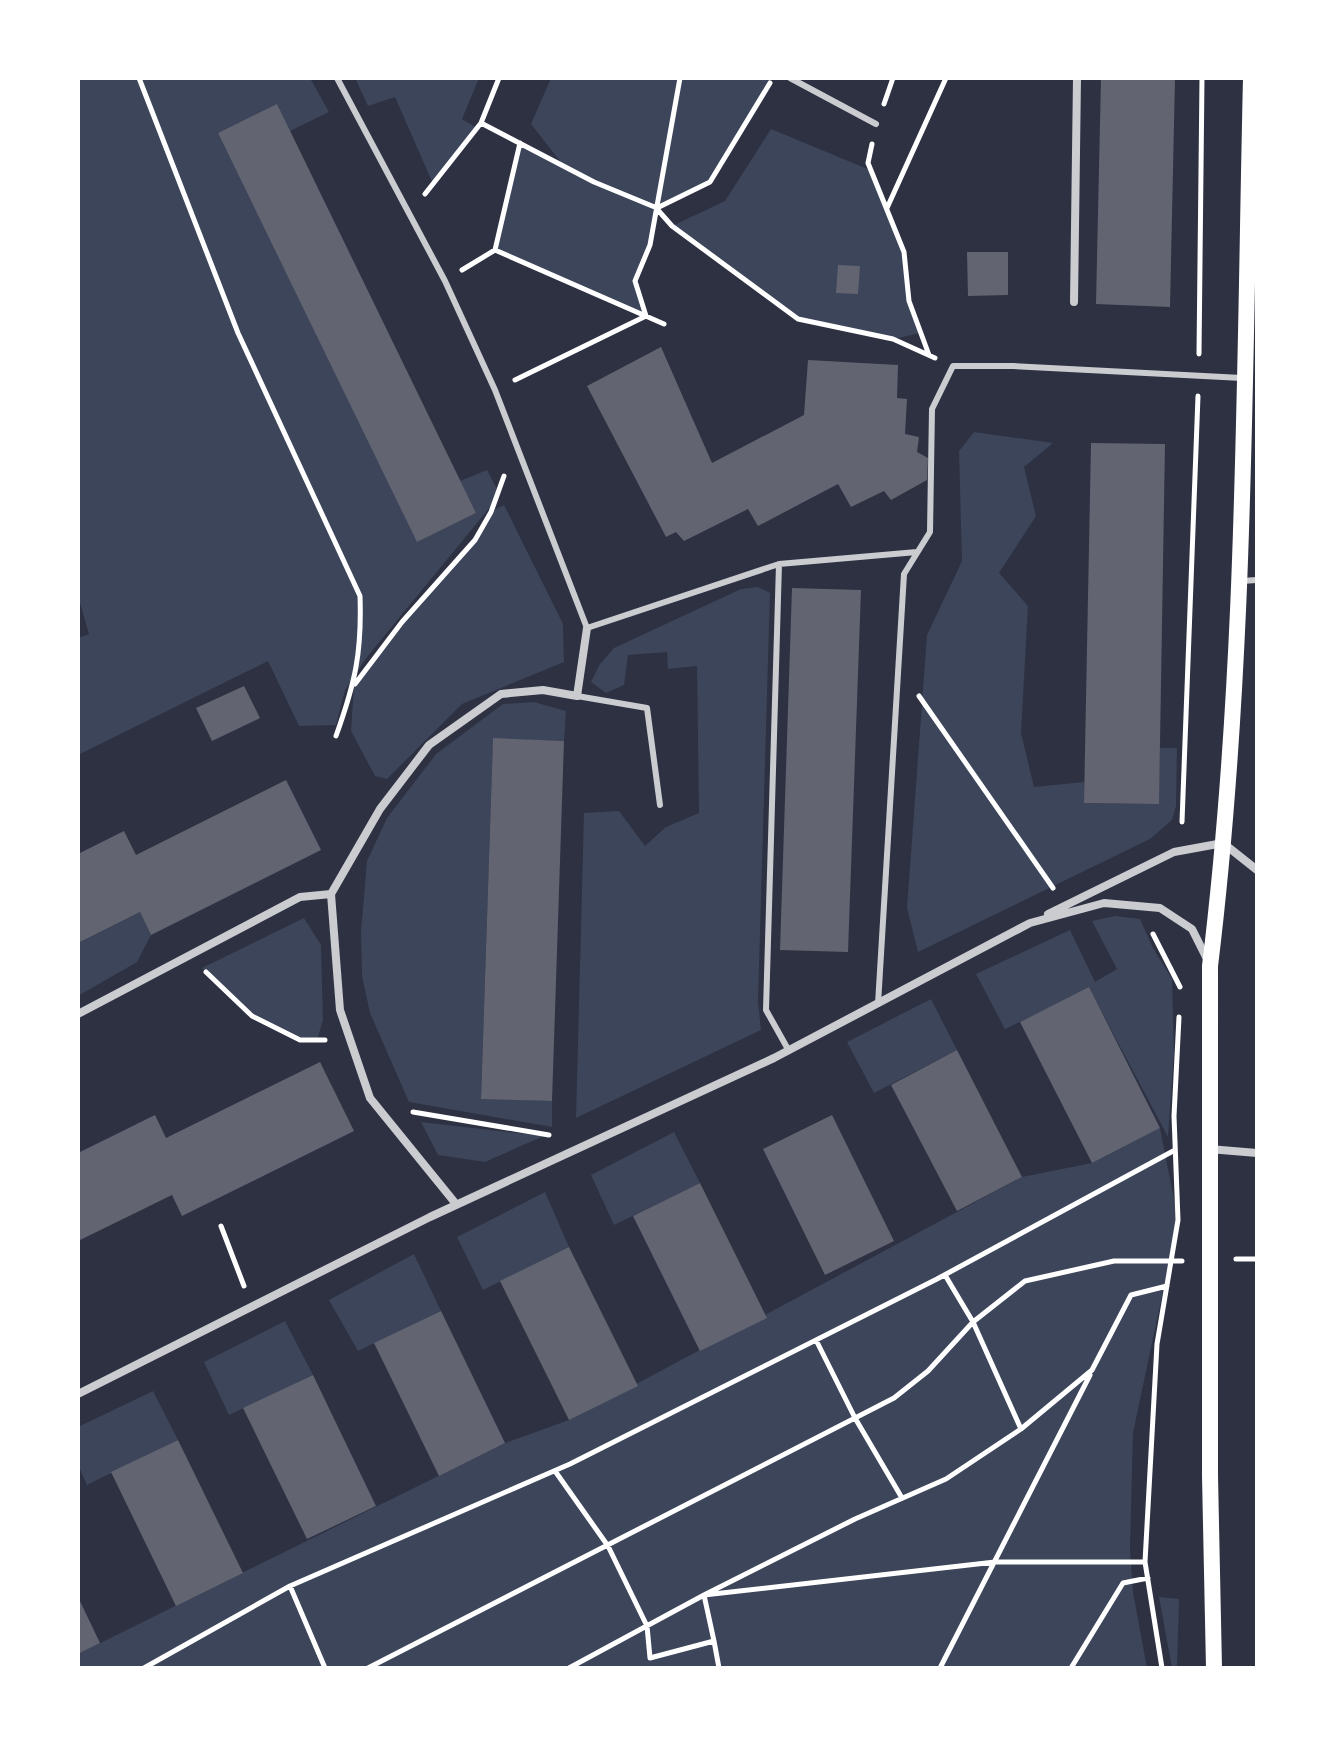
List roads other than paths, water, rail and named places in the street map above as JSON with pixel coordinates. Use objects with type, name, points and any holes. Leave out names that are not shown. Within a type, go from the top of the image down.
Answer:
[{"type":"main road","points":[[1214,1668],[1210,966],[1249,580],[1245,378],[1253,82]]},
{"type":"street","points":[[1074,302],[1077,78]]},
{"type":"street","points":[[456,1204],[370,1098],[340,1010],[331,894],[380,809],[429,745],[501,694],[543,690],[577,696],[587,628]]},
{"type":"street","points":[[78,1394],[456,1204],[789,1051],[1030,923],[1174,852],[1223,843],[1257,870]]},
{"type":"street","points":[[78,1014],[300,897],[331,894]]},
{"type":"street","points":[[1030,923],[1104,903],[1160,908],[1192,929],[1210,966]]},
{"type":"street","points":[[1209,1149],[1257,1153]]},
{"type":"lane","points":[[337,78],[445,281],[495,390],[587,628],[779,564],[917,552]]},
{"type":"lane","points":[[790,78],[876,124]]},
{"type":"lane","points":[[878,1004],[904,574],[930,532],[932,409],[953,366],[1013,366],[1245,378]]},
{"type":"lane","points":[[779,564],[766,1010],[789,1051]]},
{"type":"lane","points":[[577,696],[647,708],[660,805]]}]
